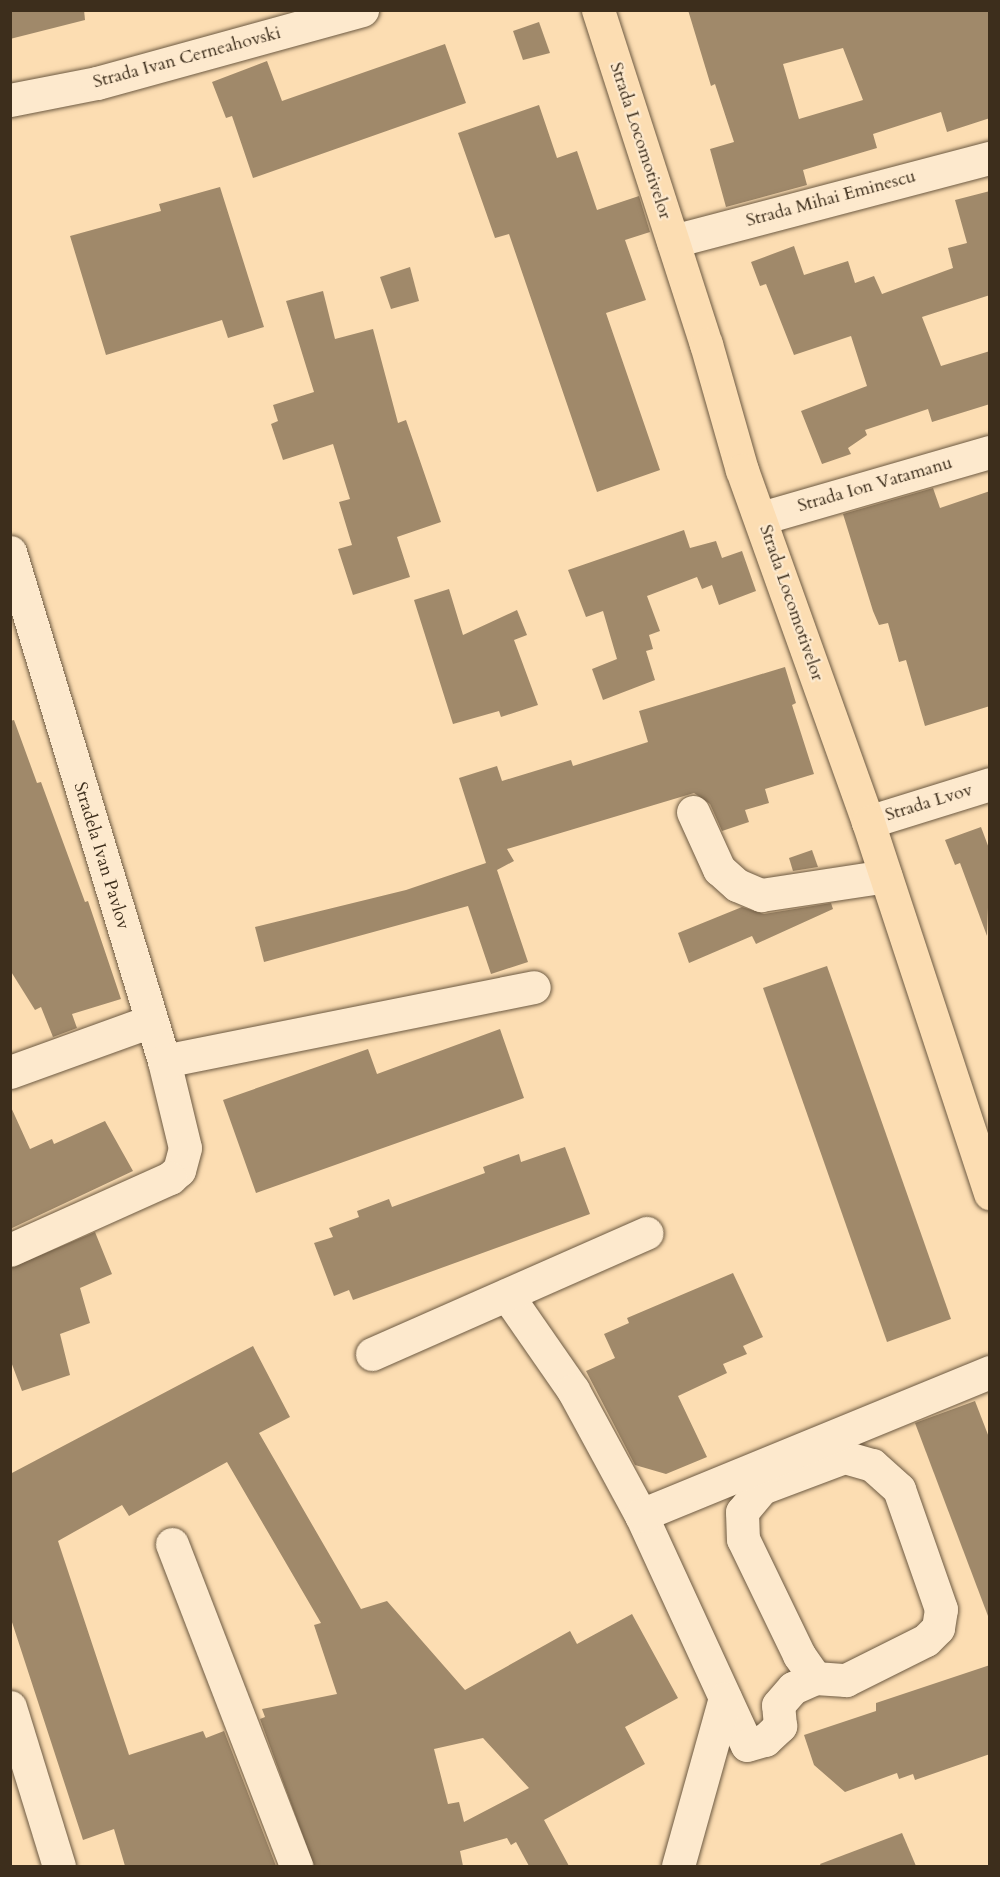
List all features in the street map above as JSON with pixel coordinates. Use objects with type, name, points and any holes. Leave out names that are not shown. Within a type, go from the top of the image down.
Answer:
[{"type":"main road","name":"Strada Locomotivelor","points":[[598,10],[673,241],[742,470],[868,822],[990,1193]]},
{"type":"street","name":"Strada Ivan Cerneahovski","points":[[10,100],[97,83],[362,10]]},
{"type":"street","name":"Strada Mihai Eminescu","points":[[673,241],[990,158]]},
{"type":"street","name":"Strada Ion Vatamanu","points":[[761,518],[990,452]]},
{"type":"street","name":"Stradela Ivan Pavlov","points":[[10,552],[184,1134],[183,1161],[170,1178],[10,1250]]},
{"type":"street","name":"Strada Lvov","points":[[868,822],[990,784]]},
{"type":"street","points":[[693,812],[718,869],[737,885],[762,895],[886,876]]},
{"type":"street","points":[[164,1061],[534,987]]},
{"type":"street","points":[[10,1072],[151,1021]]},
{"type":"street","points":[[372,1354],[646,1233]]},
{"type":"street","points":[[507,1295],[573,1389],[641,1515],[747,1745],[765,1740],[780,1726],[778,1706],[794,1688],[815,1678],[846,1680],[926,1640],[938,1628],[941,1609],[899,1489],[872,1465],[844,1457],[762,1488],[742,1512],[743,1539],[799,1656],[815,1678]]},
{"type":"street","points":[[641,1515],[990,1372]]},
{"type":"street","points":[[172,1544],[296,1866]]},
{"type":"street","points":[[678,1866],[725,1698]]},
{"type":"street","points":[[10,1707],[59,1866]]},
{"type":"building","points":[[10,10],[84,10],[85,20],[10,39]]},
{"type":"building","points":[[688,10],[990,10],[990,118],[947,132],[941,112],[873,134],[877,148],[803,170],[807,185],[726,207],[710,149],[734,142],[715,84],[711,86]],"holes":[[[843,48],[863,100],[799,119],[783,64]]]},
{"type":"building","points":[[539,22],[550,53],[523,60],[513,31]]},
{"type":"building","points":[[445,44],[466,103],[253,178],[232,116],[226,118],[212,82],[267,61],[282,101]]},
{"type":"building","points":[[539,105],[557,158],[577,151],[597,210],[639,196],[650,232],[625,240],[646,300],[606,313],[660,470],[597,492],[509,234],[495,238],[458,133]]},
{"type":"building","points":[[220,187],[264,327],[228,338],[222,320],[106,355],[70,236],[161,211],[159,204]]},
{"type":"building","points":[[990,191],[990,295],[922,317],[941,366],[990,351],[990,404],[932,422],[928,409],[865,430],[867,435],[848,448],[851,454],[822,464],[801,411],[867,386],[851,336],[794,355],[766,284],[760,286],[751,262],[794,246],[804,275],[848,261],[855,283],[874,276],[882,294],[953,268],[948,248],[967,243],[955,200]]},
{"type":"building","points":[[410,267],[419,301],[391,309],[380,277]]},
{"type":"building","points":[[323,291],[335,339],[373,329],[398,423],[406,420],[441,522],[397,537],[410,577],[353,595],[338,549],[352,545],[339,502],[350,499],[333,444],[283,460],[271,424],[278,421],[273,405],[314,392],[286,301]]},
{"type":"building","points":[[933,488],[940,508],[990,491],[990,706],[925,726],[906,660],[899,662],[888,623],[879,625],[873,611],[843,514]]},
{"type":"building","points":[[684,530],[690,548],[716,541],[722,558],[742,551],[756,591],[719,605],[712,585],[702,589],[697,577],[647,596],[660,631],[649,635],[653,649],[646,651],[655,680],[603,700],[592,669],[617,659],[603,611],[586,617],[568,570]]},
{"type":"building","points":[[449,589],[463,635],[517,610],[527,635],[514,640],[538,705],[501,717],[499,711],[453,724],[414,600]]},
{"type":"building","points":[[785,667],[796,703],[792,705],[814,774],[765,789],[769,803],[745,810],[749,822],[722,831],[710,804],[694,793],[507,849],[514,861],[497,870],[528,962],[491,974],[468,906],[264,962],[255,927],[406,890],[486,863],[459,778],[497,766],[502,781],[571,760],[573,766],[648,742],[639,711]]},
{"type":"building","points":[[14,720],[37,783],[41,782],[85,902],[88,901],[121,999],[72,1014],[77,1028],[53,1037],[41,1007],[35,1010],[10,970],[10,721]]},
{"type":"building","points":[[981,827],[990,851],[987,936],[960,863],[955,865],[945,840]]},
{"type":"building","points":[[812,850],[818,867],[793,871],[789,858]]},
{"type":"building","points":[[831,903],[833,909],[756,944],[752,936],[689,963],[678,933],[742,907],[764,914]]},
{"type":"building","points":[[827,966],[951,1319],[887,1342],[763,988]]},
{"type":"building","points":[[500,1029],[524,1098],[256,1193],[223,1100],[368,1049],[377,1074]]},
{"type":"building","points":[[10,1105],[30,1149],[52,1139],[54,1144],[105,1121],[133,1171],[10,1229]]},
{"type":"building","points":[[565,1147],[590,1214],[353,1300],[349,1290],[334,1296],[314,1243],[333,1237],[329,1228],[359,1217],[357,1211],[389,1199],[392,1207],[485,1173],[483,1167],[519,1154],[521,1162]]},
{"type":"building","points":[[95,1232],[112,1274],[80,1288],[90,1323],[60,1334],[70,1375],[22,1391],[10,1359],[10,1268]]},
{"type":"building","points":[[733,1273],[763,1337],[743,1346],[747,1354],[723,1364],[727,1373],[678,1396],[707,1457],[666,1474],[635,1465],[586,1371],[615,1358],[604,1334],[629,1323],[627,1318]]},
{"type":"building","points":[[253,1346],[290,1417],[259,1433],[361,1609],[387,1601],[465,1690],[570,1631],[577,1644],[632,1614],[678,1698],[625,1727],[645,1764],[544,1820],[569,1866],[529,1866],[516,1842],[511,1845],[507,1838],[460,1851],[463,1866],[314,1866],[260,1719],[265,1717],[262,1709],[337,1694],[314,1625],[321,1623],[227,1462],[129,1516],[122,1505],[58,1541],[129,1755],[203,1731],[206,1738],[224,1731],[276,1866],[125,1866],[114,1829],[83,1840],[10,1616],[10,1474]],"holes":[[[483,1738],[529,1788],[464,1822],[459,1802],[448,1804],[434,1749]]]},
{"type":"building","points":[[975,1401],[990,1440],[988,1616],[915,1423]]},
{"type":"building","points":[[990,1665],[990,1754],[915,1780],[913,1774],[899,1779],[897,1773],[845,1792],[814,1765],[804,1735],[876,1711],[876,1703]]},
{"type":"building","points":[[902,1833],[916,1866],[821,1866],[820,1864]]}]
